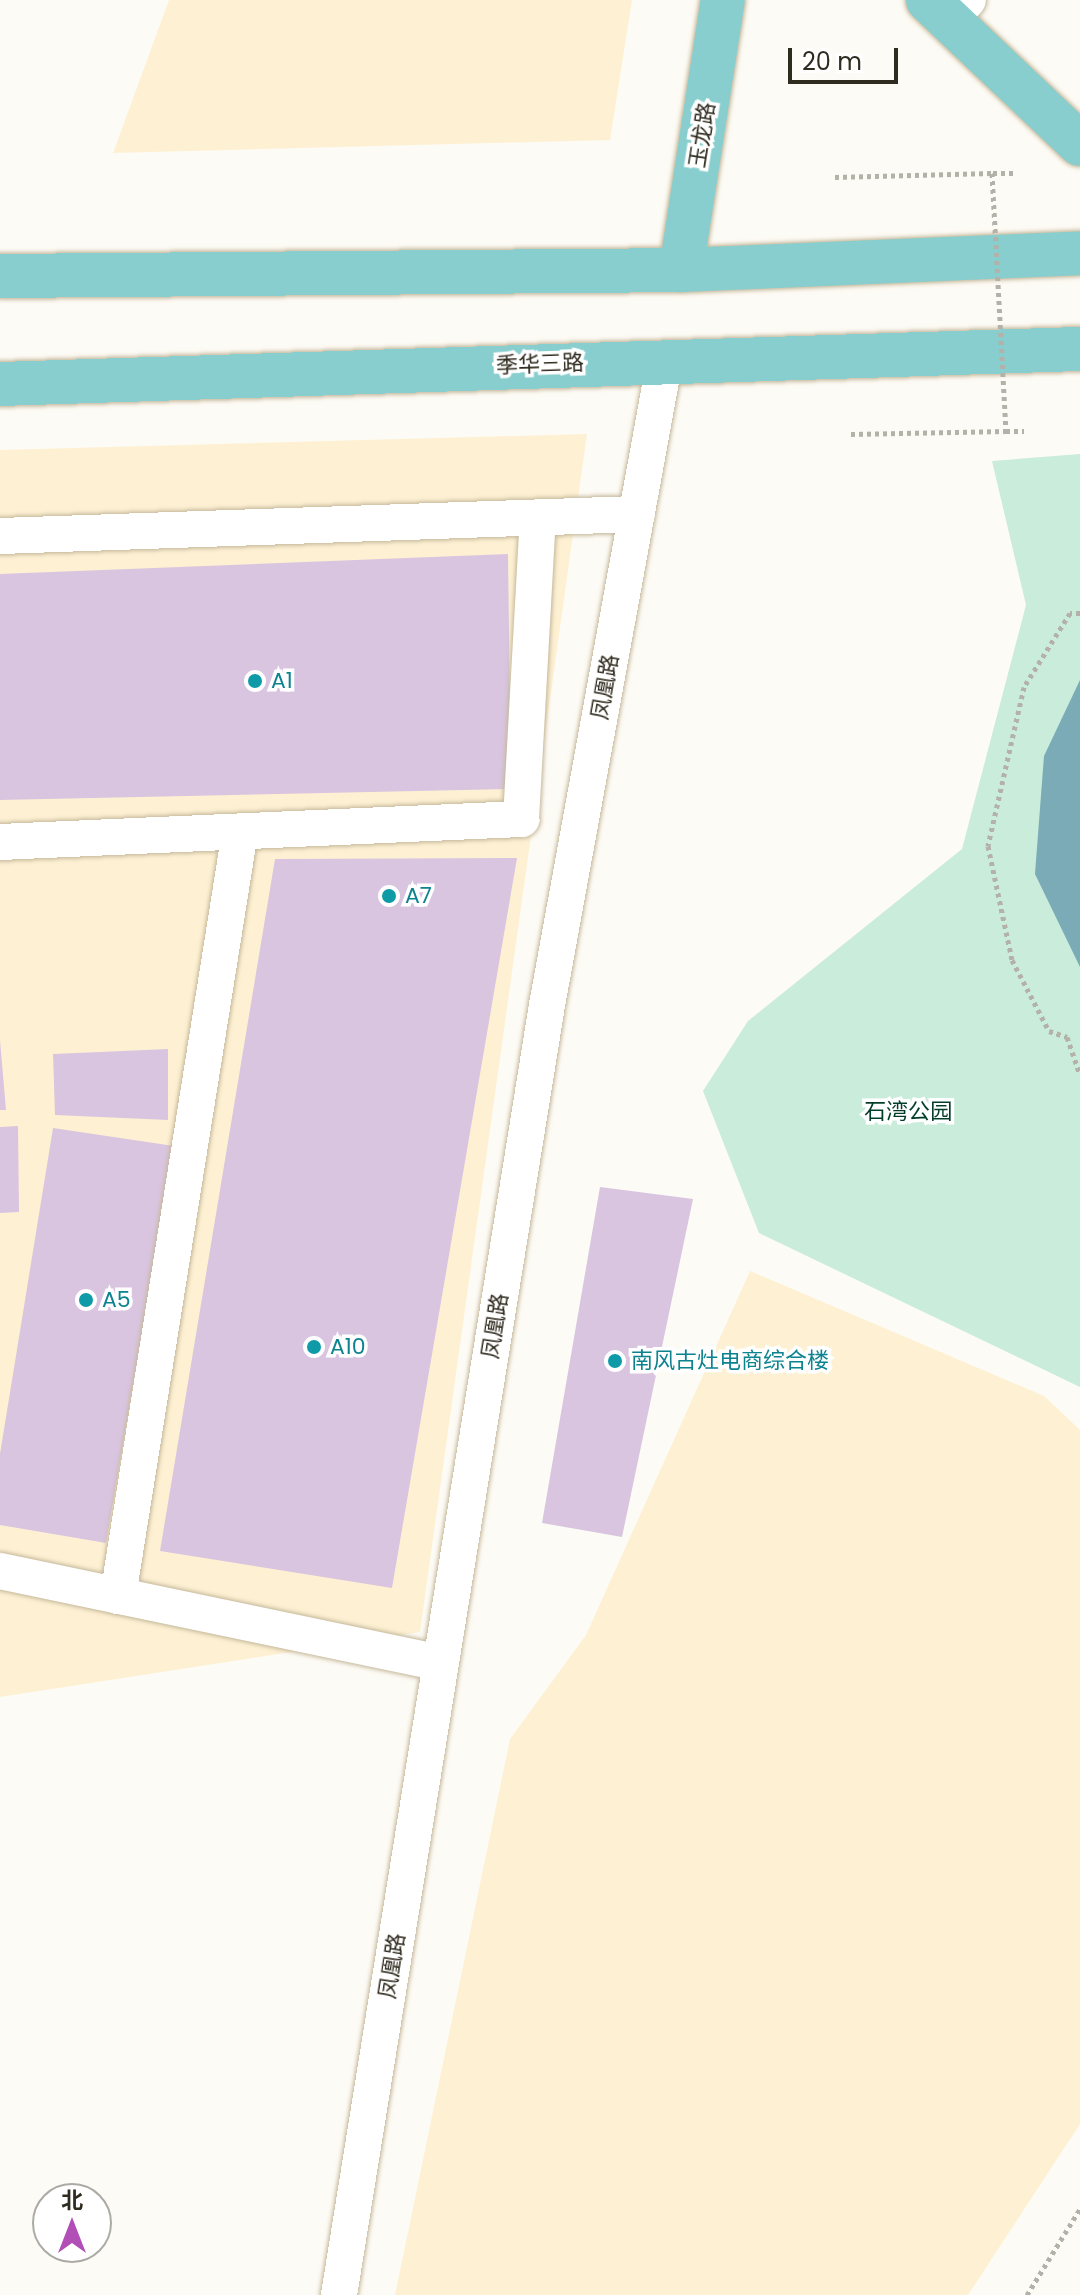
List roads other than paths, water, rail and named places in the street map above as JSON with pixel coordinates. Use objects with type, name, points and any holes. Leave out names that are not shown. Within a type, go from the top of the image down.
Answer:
[{"type":"main road","name":"玉龙路","points":[[681,270],[723,0]]},
{"type":"main road","points":[[948,7],[1080,144]]},
{"type":"main road","points":[[0,276],[681,270],[1080,253]]},
{"type":"main road","name":"季华三路","points":[[0,384],[665,359],[1080,349]]},
{"type":"street","name":"凤凰路","points":[[339,2295],[547,1005],[665,359]]},
{"type":"street","points":[[0,536],[637,514]]},
{"type":"street","points":[[0,842],[521,819],[538,517]]},
{"type":"street","points":[[118,1596],[240,832]]},
{"type":"street","points":[[0,1571],[440,1663]]},
{"type":"water","points":[[1080,680],[1080,967],[1035,874],[1044,756]]},
{"type":"place","name":"A1","points":[[255,681]]},
{"type":"place","name":"A7","points":[[389,896]]},
{"type":"place","name":"A5","points":[[86,1300]]},
{"type":"place","name":"A10","points":[[314,1347]]},
{"type":"place","name":"南风古灶电商综合楼","points":[[615,1361]]},
{"type":"park label","name":"石湾公园","points":[[908,1112]]}]
